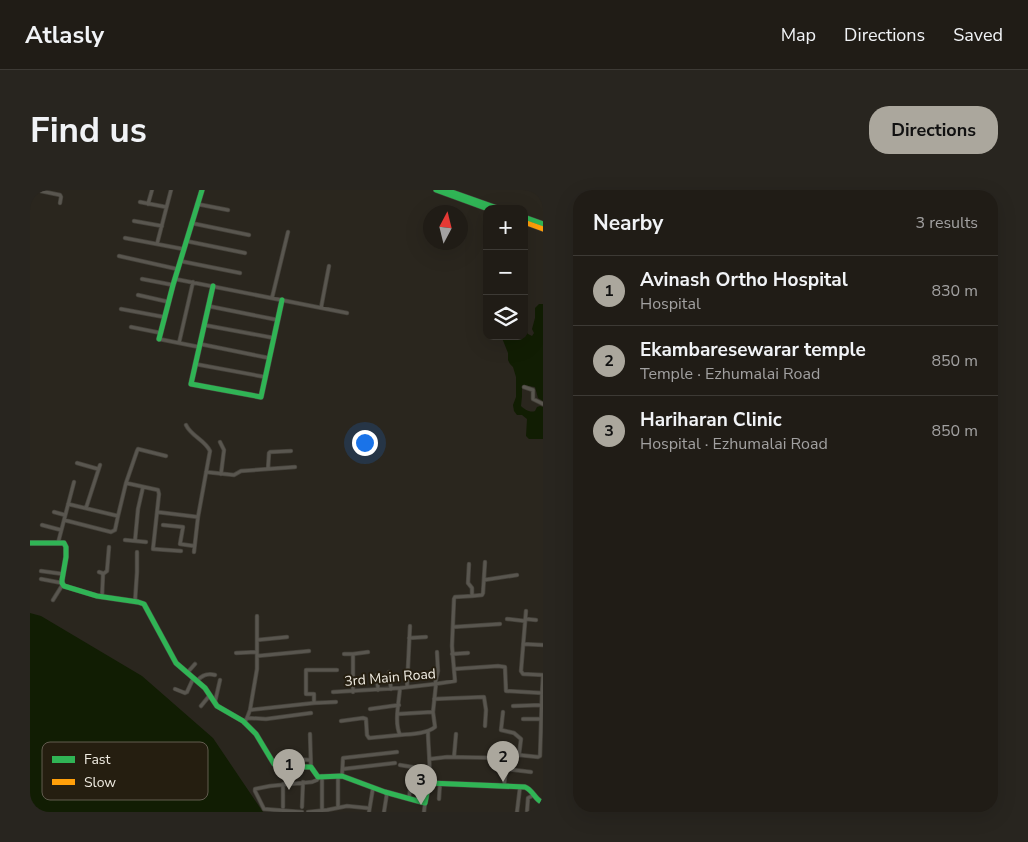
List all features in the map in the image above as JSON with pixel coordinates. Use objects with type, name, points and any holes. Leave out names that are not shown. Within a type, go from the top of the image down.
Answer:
[{"type":"street","points":[[36,190],[58,195]]},
{"type":"street","points":[[59,190],[60,203]]},
{"type":"street","points":[[148,204],[152,190]]},
{"type":"street","points":[[157,244],[171,190]]},
{"type":"street","points":[[160,336],[183,249],[202,190]]},
{"type":"street","points":[[436,190],[449,191],[489,205]]},
{"type":"street","points":[[449,191],[483,207]]},
{"type":"street","points":[[140,202],[166,207]]},
{"type":"street","points":[[197,204],[228,210]]},
{"type":"street","points":[[528,218],[543,224]]},
{"type":"street","points":[[134,221],[162,226]]},
{"type":"street","points":[[191,223],[249,235]]},
{"type":"street","points":[[528,223],[543,229]]},
{"type":"street","points":[[272,298],[288,232]]},
{"type":"street","points":[[125,238],[183,249]]},
{"type":"street","points":[[186,241],[245,253]]},
{"type":"street","points":[[119,256],[178,269]]},
{"type":"street","points":[[180,261],[240,273]]},
{"type":"street","points":[[321,308],[330,266]]},
{"type":"street","points":[[142,279],[173,285]]},
{"type":"street","points":[[175,279],[348,313]]},
{"type":"street","points":[[179,343],[193,282]]},
{"type":"street","points":[[213,286],[191,384],[261,397],[282,300]]},
{"type":"street","points":[[138,296],[168,302]]},
{"type":"street","points":[[208,306],[278,320]]},
{"type":"street","points":[[121,309],[165,317]]},
{"type":"street","points":[[204,325],[274,338]]},
{"type":"street","points":[[131,327],[179,343],[269,358]]},
{"type":"street","points":[[195,364],[265,377]]},
{"type":"street","points":[[524,387],[533,390],[533,398],[543,404]]},
{"type":"street","points":[[186,425],[188,430],[208,448],[210,455],[198,517],[194,552]]},
{"type":"street","points":[[220,442],[224,450],[221,474]]},
{"type":"street","points":[[64,520],[110,532],[115,530],[136,451],[138,449],[166,456]]},
{"type":"street","points":[[268,470],[269,453],[291,451]]},
{"type":"street","points":[[77,462],[98,470]]},
{"type":"street","points":[[86,508],[100,464]]},
{"type":"street","points":[[206,472],[236,474],[241,471],[295,467]]},
{"type":"street","points":[[58,543],[74,482]]},
{"type":"street","points":[[126,483],[158,490],[152,549],[181,551]]},
{"type":"street","points":[[136,540],[138,509],[143,487]]},
{"type":"street","points":[[68,504],[118,516]]},
{"type":"street","points":[[54,512],[65,515]]},
{"type":"street","points":[[157,512],[198,517]]},
{"type":"street","points":[[42,525],[61,530]]},
{"type":"street","points":[[163,525],[183,527],[180,544],[194,546]]},
{"type":"street","points":[[125,540],[146,542]]},
{"type":"street","points":[[30,544],[64,543],[66,546],[62,584],[53,600]]},
{"type":"street","points":[[102,597],[101,573],[107,571],[109,547]]},
{"type":"street","points":[[135,602],[138,572],[137,552]]},
{"type":"street","points":[[469,564],[468,582],[472,588],[472,596],[483,595],[485,562]]},
{"type":"street","points":[[41,571],[62,574]]},
{"type":"street","points":[[484,580],[517,575]]},
{"type":"street","points":[[41,578],[102,597],[144,604],[173,660],[206,688],[217,706],[246,720],[274,764],[279,767],[311,767]]},
{"type":"street","name":"3rd Main Road","points":[[333,692],[391,689],[455,681],[452,654],[454,599],[455,597],[472,596]]},
{"type":"street","points":[[430,759],[454,757],[506,758],[519,755],[540,756],[543,673],[523,674],[521,672],[526,612]]},
{"type":"street","points":[[246,720],[250,710],[256,674],[257,616]]},
{"type":"street","points":[[507,619],[536,620]]},
{"type":"street","points":[[453,627],[500,624]]},
{"type":"street","points":[[407,687],[410,626]]},
{"type":"street","points":[[257,640],[286,637]]},
{"type":"street","points":[[409,638],[426,637]]},
{"type":"street","points":[[523,644],[543,645]]},
{"type":"street","points":[[236,653],[257,654],[309,651]]},
{"type":"street","points":[[344,654],[368,652]]},
{"type":"street","points":[[342,721],[366,719],[367,735],[369,738],[428,731],[434,727],[435,684],[438,671],[437,652]]},
{"type":"street","points":[[452,654],[468,653]]},
{"type":"street","points":[[353,654],[353,692]]},
{"type":"street","points":[[187,673],[195,664]]},
{"type":"street","points":[[454,669],[504,666],[506,691],[542,691]]},
{"type":"street","points":[[314,703],[314,694],[306,694],[306,670],[337,670]]},
{"type":"street","points":[[389,672],[391,689]]},
{"type":"street","points":[[175,689],[185,693],[195,680],[205,674],[215,675]]},
{"type":"street","points":[[377,675],[378,690]]},
{"type":"street","points":[[215,703],[220,680]]},
{"type":"street","points":[[400,688],[398,714],[400,735]]},
{"type":"street","points":[[201,706],[211,695]]},
{"type":"street","points":[[434,699],[484,697],[486,710],[485,726]]},
{"type":"street","points":[[250,710],[336,702]]},
{"type":"street","points":[[513,706],[542,704]]},
{"type":"street","points":[[370,709],[399,706]]},
{"type":"street","points":[[398,714],[433,712]]},
{"type":"street","points":[[503,712],[502,730],[514,733],[521,739],[519,755]]},
{"type":"street","points":[[246,720],[311,713]]},
{"type":"street","points":[[523,719],[541,720]]},
{"type":"street","points":[[424,812],[430,770],[428,731]]},
{"type":"street","points":[[310,734],[311,767],[320,776],[322,811]]},
{"type":"street","points":[[454,757],[456,734]]},
{"type":"street","points":[[338,807],[340,776],[343,769],[342,759],[397,752]]},
{"type":"street","points":[[504,786],[506,758]]},
{"type":"street","points":[[293,759],[310,760]]},
{"type":"street","points":[[343,769],[395,764]]},
{"type":"street","points":[[400,765],[430,770]]},
{"type":"street","points":[[506,769],[531,772]]},
{"type":"street","points":[[302,812],[264,809],[255,789],[315,781],[320,776],[340,776],[387,793],[425,803]]},
{"type":"street","points":[[409,799],[412,780],[520,787],[530,789],[538,801],[543,803]]},
{"type":"street","points":[[302,807],[303,782]]},
{"type":"street","points":[[439,799],[440,783]]},
{"type":"street","points":[[283,784],[283,807]]},
{"type":"street","points":[[517,812],[520,787]]},
{"type":"street","points":[[370,812],[373,788]]},
{"type":"street","points":[[384,812],[387,793]]},
{"type":"street","points":[[527,812],[528,798],[534,795]]},
{"type":"street","points":[[346,812],[347,806]]},
{"type":"street","points":[[308,812],[327,811],[347,806],[367,808]]},
{"type":"shaded area","points":[[539,304],[543,304],[543,401],[538,398],[535,387],[523,385],[521,406],[531,411],[535,411],[540,406],[543,407],[543,439],[529,439],[526,436],[527,419],[522,415],[517,415],[514,411],[516,377],[513,367],[508,360],[508,353],[503,340],[528,340],[528,334],[532,336],[534,333],[532,329],[535,308]]},
{"type":"shaded area","points":[[30,613],[41,616],[142,676],[213,738],[263,812],[30,812]]},
{"type":"traffic: fast","points":[[159,339],[173,285],[202,190]]},
{"type":"traffic: fast","points":[[436,190],[483,207]]},
{"type":"traffic: fast","points":[[446,190],[489,205]]},
{"type":"traffic: fast","points":[[528,218],[543,224]]},
{"type":"traffic: fast","points":[[213,286],[191,384],[261,397],[282,300]]},
{"type":"traffic: fast","points":[[30,543],[64,543],[66,547],[62,580],[64,586],[97,596],[144,604],[176,663],[205,688],[217,706],[243,721],[256,734],[274,764],[279,767],[311,767],[318,777],[342,776],[385,792],[425,803],[429,783],[525,787],[543,803]]},
{"type":"traffic: slow","points":[[528,223],[543,229]]},
{"type":"place","name":"Ekambaresewarar temple","points":[[503,782]]},
{"type":"place","name":"Avinash Ortho Hospital","points":[[289,790]]},
{"type":"place","name":"Hariharan Clinic","points":[[421,805]]}]
